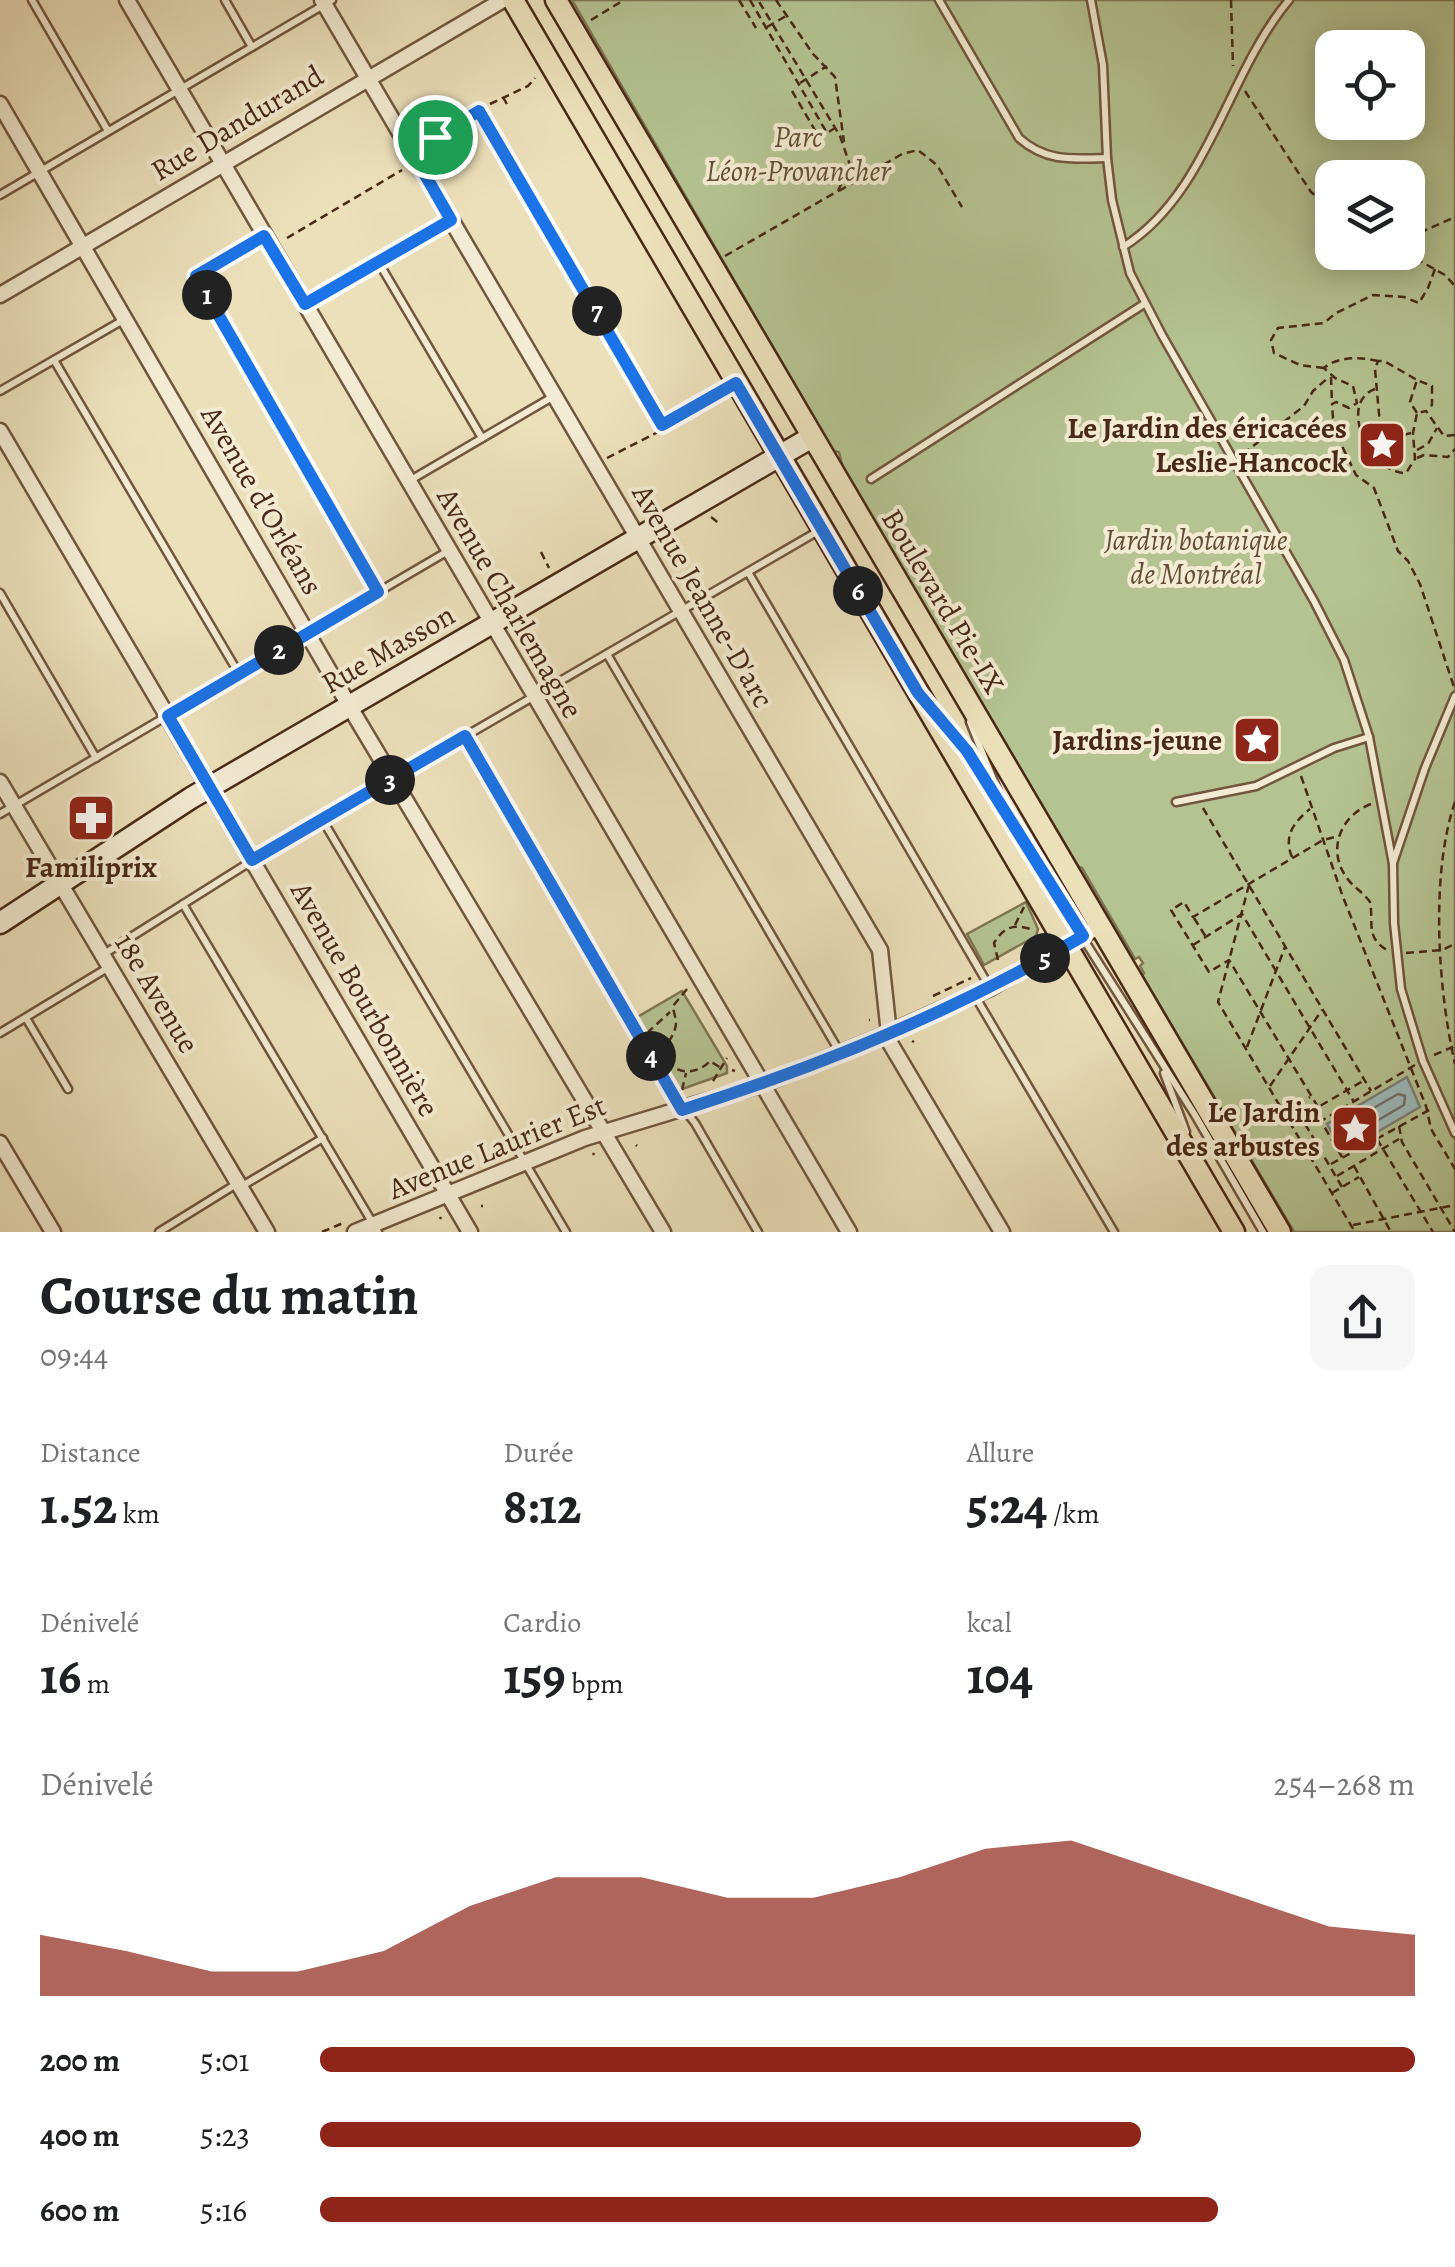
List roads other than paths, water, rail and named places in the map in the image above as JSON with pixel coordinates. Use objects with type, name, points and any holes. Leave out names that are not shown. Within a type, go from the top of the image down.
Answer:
[{"type":"main road","name":"Boulevard Pie-IX","points":[[512,0],[918,693],[1280,1232]]},
{"type":"main road","name":"Boulevard Pie-IX","points":[[556,0],[951,676],[1204,1180],[1234,1232]]},
{"type":"street","name":"Avenue Charlemagne","points":[[127,0],[849,1232]]},
{"type":"street","name":"Rue Dandurand","points":[[0,295],[503,0]]},
{"type":"street","name":"Avenue Jeanne-D'arc","points":[[326,2],[679,612],[880,950],[888,1034],[893,1049],[1002,1232]]},
{"type":"street","name":"Avenue d'Orléans","points":[[0,104],[307,634],[663,1232]]},
{"type":"street","name":"Avenue Bourbonnière","points":[[0,431],[470,1232]]},
{"type":"street","name":"Rue Masson","points":[[0,924],[210,787],[812,438]]},
{"type":"street","name":"18e Avenue","points":[[0,782],[267,1232]]},
{"type":"street","name":"Avenue Laurier Est","points":[[351,1227],[376,1228],[526,1161],[602,1132],[763,1084],[990,988],[1083,936]]},
{"type":"street","points":[[0,1144],[53,1232]]},
{"type":"lane","points":[[32,0],[108,131]]},
{"type":"lane","points":[[225,0],[252,47]]},
{"type":"lane","points":[[939,0],[1019,138],[1048,157],[1107,158]]},
{"type":"lane","points":[[1091,0],[1103,65],[1107,158],[1123,247],[1144,304],[1330,630],[1356,692],[1369,737],[1393,864],[1400,989],[1423,1061],[1455,1132]]},
{"type":"lane","points":[[1123,247],[1152,226],[1170,204],[1196,164],[1254,46],[1289,0]]},
{"type":"lane","points":[[0,195],[326,2]]},
{"type":"lane","points":[[412,152],[479,111],[662,425],[736,383]]},
{"type":"lane","points":[[305,304],[451,220]]},
{"type":"lane","points":[[264,236],[196,276],[378,592]]},
{"type":"lane","points":[[379,263],[482,438]]},
{"type":"lane","points":[[871,479],[1144,304]]},
{"type":"lane","points":[[0,391],[126,319]]},
{"type":"lane","points":[[54,360],[239,674]]},
{"type":"lane","points":[[408,482],[554,396]]},
{"type":"lane","points":[[0,1033],[252,860],[822,530]]},
{"type":"lane","points":[[0,814],[449,550]]},
{"type":"lane","points":[[748,572],[990,988]]},
{"type":"lane","points":[[0,592],[96,758]]},
{"type":"lane","points":[[607,654],[840,1053]]},
{"type":"lane","points":[[951,676],[1005,809]]},
{"type":"lane","points":[[918,693],[967,751],[1005,809],[1160,1063],[1196,1115],[1263,1232]]},
{"type":"lane","points":[[1393,864],[1455,693]]},
{"type":"lane","points":[[465,736],[682,1110],[694,1123],[758,1232]]},
{"type":"lane","points":[[1176,802],[1256,786],[1353,740],[1369,737]]},
{"type":"lane","points":[[322,819],[566,1232]]},
{"type":"lane","points":[[183,904],[376,1228]]},
{"type":"lane","points":[[974,994],[1114,1232]]},
{"type":"lane","points":[[26,1018],[68,1089]]},
{"type":"lane","points":[[1160,1063],[1204,1180]]},
{"type":"lane","points":[[159,1232],[323,1138]]},
{"type":"water","points":[[1407,1077],[1420,1107],[1343,1152],[1327,1124]]},
{"type":"place","name":"Le Jardin des éricacées Leslie-Hancock","points":[[1382,445]]},
{"type":"place","name":"Jardins-jeune","points":[[1257,740]]},
{"type":"place","name":"Familiprix","points":[[91,818]]},
{"type":"place","name":"Le Jardin des arbustes","points":[[1355,1129]]},
{"type":"park label","name":"Parc Léon-Provancher","points":[[798,154]]},
{"type":"park label","name":"Jardin botanique de Montréal","points":[[1196,557]]}]
